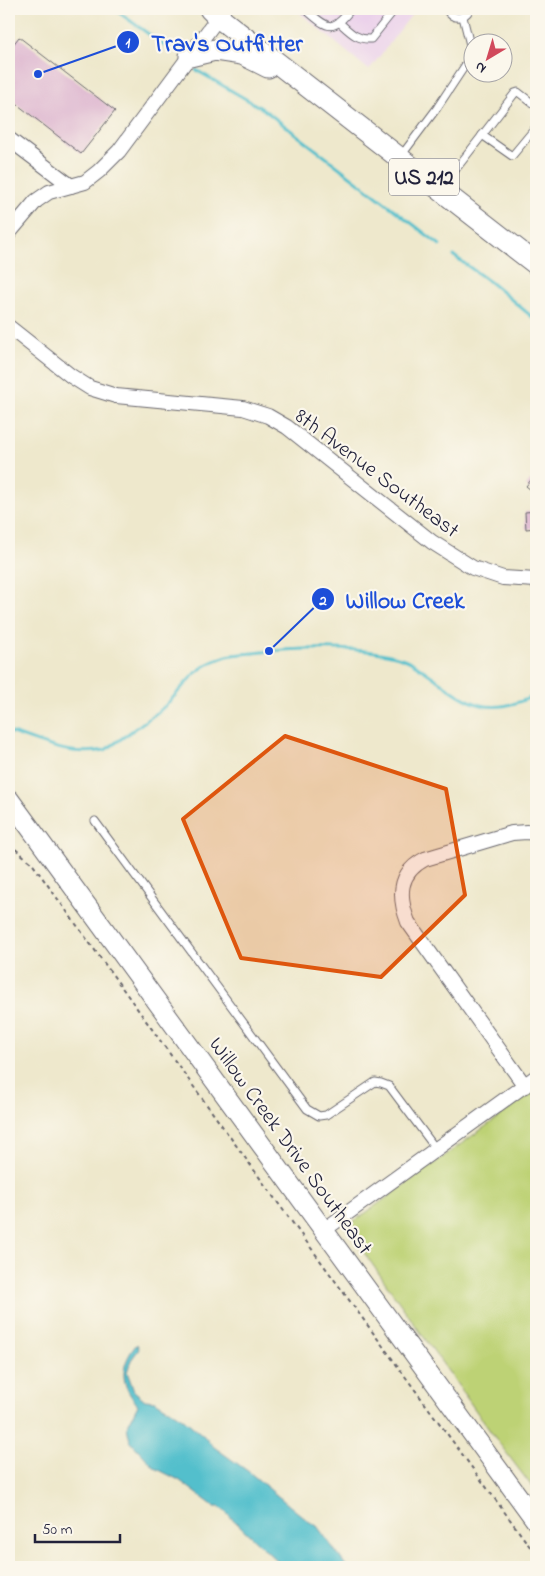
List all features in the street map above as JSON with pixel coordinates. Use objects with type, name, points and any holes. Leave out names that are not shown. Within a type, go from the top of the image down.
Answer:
[{"type":"main road","name":"US 212","points":[[214,11],[312,90],[536,264]]},
{"type":"main road","points":[[190,56],[215,50],[242,54],[312,90]]},
{"type":"main road","name":"Willow Creek Drive Southeast","points":[[11,808],[324,1230],[536,1521]]},
{"type":"street","points":[[9,233],[36,201],[49,192],[85,182],[120,151],[190,56],[214,11]]},
{"type":"street","points":[[9,138],[70,186]]},
{"type":"street","name":"8th Avenue Southeast","points":[[9,327],[71,376],[90,388],[116,396],[243,408],[268,416],[287,428],[432,542],[473,568],[503,578],[536,580]]},
{"type":"street","points":[[324,1230],[530,1081],[408,922],[404,912],[402,895],[403,884],[409,871],[425,859],[512,833],[527,832],[536,834]]},
{"type":"lane","points":[[304,9],[324,25],[330,26],[340,23],[351,9]]},
{"type":"lane","points":[[340,23],[357,37],[363,40],[371,39],[394,9]]},
{"type":"lane","points":[[446,9],[448,13],[455,17],[463,17],[470,9]]},
{"type":"lane","points":[[463,17],[467,32]]},
{"type":"lane","points":[[399,158],[437,108],[462,69]]},
{"type":"lane","points":[[440,189],[515,93],[522,94],[536,106]]},
{"type":"lane","points":[[482,135],[512,156],[536,127]]},
{"type":"lane","points":[[95,821],[307,1109],[320,1116],[326,1115],[374,1082],[381,1082],[389,1086],[436,1149]]},
{"type":"path","points":[[9,844],[31,862],[536,1555]]},
{"type":"path","points":[[536,1202],[536,1225]]},
{"type":"highlighted area","points":[[285,736],[446,789],[465,895],[381,977],[241,958],[183,819]]},
{"type":"shaded area","points":[[295,9],[416,9],[369,70]]},
{"type":"green space","points":[[536,1090],[536,1492],[493,1435],[346,1227]]},
{"type":"water","points":[[137,1344],[139,1349],[131,1360],[127,1372],[134,1391],[145,1400],[155,1401],[181,1417],[214,1447],[249,1472],[308,1521],[317,1526],[347,1567],[290,1567],[278,1562],[220,1507],[215,1507],[179,1480],[155,1468],[130,1441],[127,1427],[138,1405],[128,1390],[124,1375],[127,1360]]},
{"type":"building","points":[[19,37],[115,111],[81,154],[9,98],[9,50]]},
{"type":"building","points":[[536,474],[536,494],[526,486]]},
{"type":"building","points":[[536,511],[536,528],[526,529],[525,512]]},
{"type":"waterway","points":[[114,9],[168,48]]},
{"type":"waterway","points":[[196,70],[263,109],[440,245]]},
{"type":"waterway","points":[[454,256],[490,282],[536,320]]},
{"type":"waterway","points":[[9,732],[56,748],[79,752],[105,750],[163,708],[192,676],[206,665],[230,655],[289,650],[330,649],[370,651],[404,659],[416,665],[459,695],[482,705],[493,707],[506,706],[536,695]]},
{"type":"place","name":"Trav's Outfitter","points":[[38,74]]},
{"type":"place","name":"Willow Creek","points":[[269,651]]}]
